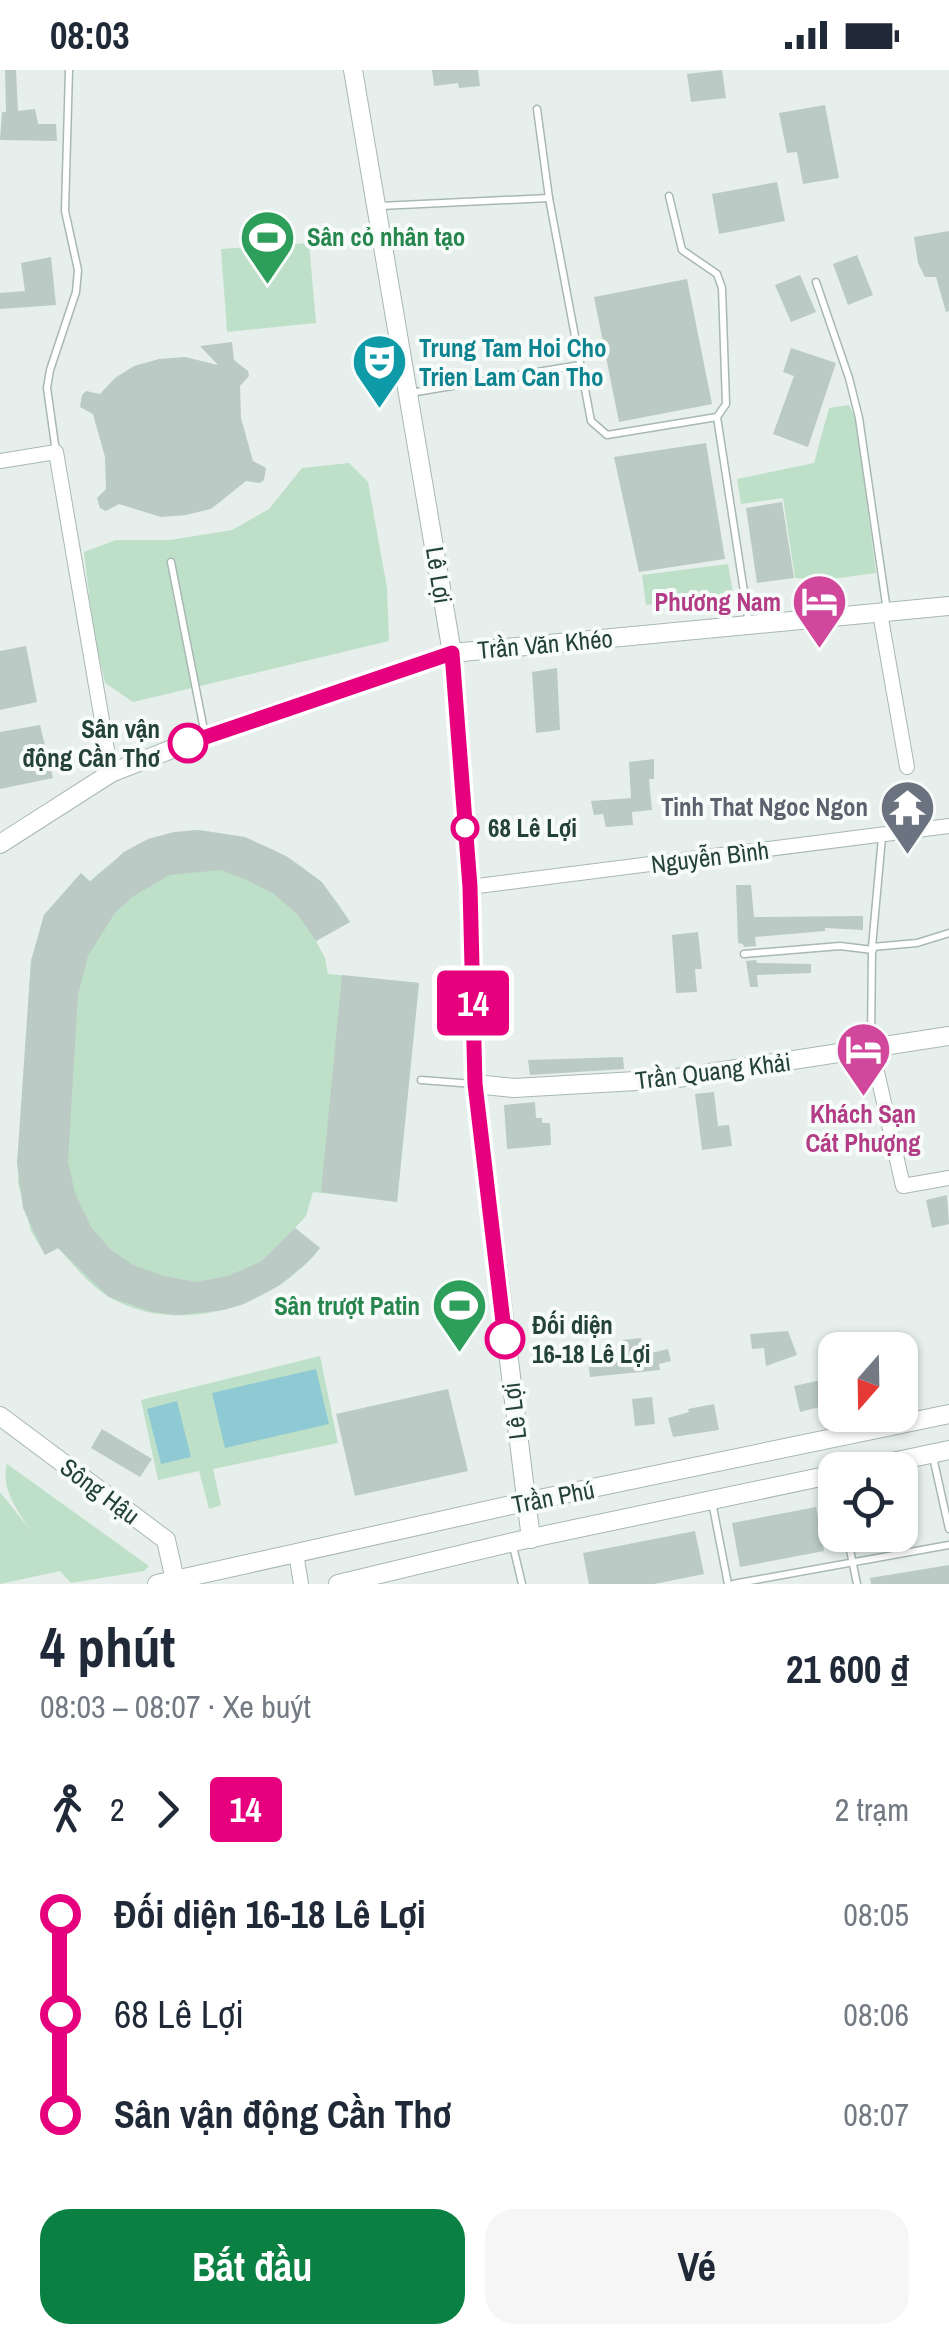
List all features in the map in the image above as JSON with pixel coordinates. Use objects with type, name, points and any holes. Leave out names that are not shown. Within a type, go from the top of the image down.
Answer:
[{"type":"street","name":"Lê Lợi","points":[[354,70],[452,653],[470,887],[475,1084],[525,1502],[522,1541]]},
{"type":"street","points":[[0,461],[56,452],[111,773]]},
{"type":"street","name":"Trần Văn Khéo","points":[[0,844],[111,773],[206,736],[452,653],[949,606]]},
{"type":"street","points":[[883,613],[907,767]]},
{"type":"street","name":"Nguyễn Bình","points":[[470,887],[949,826]]},
{"type":"street","name":"Trần Quang Khải","points":[[475,1084],[514,1088],[671,1079],[949,1036]]},
{"type":"street","points":[[872,1050],[903,1186],[949,1178]]},
{"type":"street","name":"Trần Phú","points":[[166,1582],[949,1414]]},
{"type":"street","name":"Sông Hậu","points":[[0,1416],[166,1540],[166,1582]]},
{"type":"street","points":[[926,1420],[941,1451]]},
{"type":"street","name":"Trần Phú","points":[[338,1584],[818,1479]]},
{"type":"street","points":[[296,1553],[301,1584]]},
{"type":"lane","points":[[56,452],[48,388],[50,370],[76,292],[78,270],[65,211],[68,70]]},
{"type":"lane","points":[[537,109],[548,198],[591,421],[607,434],[723,413],[727,392],[722,288],[717,274],[682,250],[669,196]]},
{"type":"lane","points":[[378,206],[548,198]]},
{"type":"lane","points":[[816,282],[859,418],[883,613]]},
{"type":"lane","points":[[410,393],[580,365]]},
{"type":"lane","points":[[717,417],[749,626]]},
{"type":"lane","points":[[172,562],[206,736]]},
{"type":"lane","points":[[872,1050],[872,949],[882,836]]},
{"type":"lane","points":[[744,954],[840,946],[872,949],[917,943],[949,933]]},
{"type":"lane","points":[[422,1080],[475,1084]]},
{"type":"lane","points":[[941,1451],[949,1530]]},
{"type":"lane","points":[[712,1501],[730,1584],[949,1546]]},
{"type":"lane","points":[[522,1541],[522,1584]]},
{"type":"lane","points":[[851,1552],[856,1584]]},
{"type":"green space","name":"Sân cỏ nhân tạo","points":[[309,243],[316,323],[227,332],[221,249]]},
{"type":"green space","points":[[849,405],[856,419],[876,573],[824,580],[795,578],[783,498],[741,504],[737,479],[814,463],[829,408]]},
{"type":"green space","points":[[349,463],[368,482],[387,588],[389,641],[133,702],[105,683],[93,629],[84,552],[116,540],[170,540],[232,530],[269,509],[302,468]]},
{"type":"green space","points":[[728,564],[733,593],[646,605],[642,575]]},
{"type":"green space","name":"Sân vận động Cần Thơ","points":[[198,830],[266,847],[286,856],[321,883],[350,922],[316,941],[328,974],[419,983],[397,1202],[313,1192],[306,1216],[295,1228],[320,1248],[300,1269],[277,1287],[223,1310],[164,1315],[136,1309],[109,1297],[88,1281],[58,1248],[45,1255],[31,1231],[18,1183],[31,961],[44,915],[81,873],[90,881],[140,845],[166,835]]},
{"type":"green space","points":[[320,1356],[338,1443],[213,1469],[221,1505],[209,1509],[199,1471],[158,1480],[141,1400]]},
{"type":"green space","points":[[7,1464],[149,1566],[144,1571],[71,1583],[60,1571],[0,1584],[0,1492],[32,1532],[8,1491]]},
{"type":"water","points":[[316,1369],[329,1424],[225,1448],[212,1393]]},
{"type":"water","points":[[177,1401],[191,1457],[161,1464],[147,1409]]},
{"type":"building","points":[[5,70],[16,70],[18,111],[35,109],[38,124],[56,124],[57,141],[0,140],[2,112],[6,112]]},
{"type":"building","points":[[432,70],[478,70],[480,86],[434,86]]},
{"type":"building","points":[[722,70],[726,98],[691,102],[687,74]]},
{"type":"building","points":[[825,105],[839,178],[803,184],[797,152],[787,153],[779,113]]},
{"type":"building","points":[[777,182],[785,221],[719,234],[712,194]]},
{"type":"building","points":[[949,231],[946,312],[936,277],[925,277],[918,263],[914,237]]},
{"type":"building","points":[[857,255],[873,295],[848,305],[833,264]]},
{"type":"building","points":[[51,257],[56,305],[0,309],[0,293],[25,291],[21,263]]},
{"type":"building","points":[[800,275],[816,312],[791,322],[775,285]]},
{"type":"building","points":[[687,279],[712,404],[619,422],[594,297]]},
{"type":"building","points":[[232,342],[234,360],[248,371],[249,376],[240,386],[241,418],[253,461],[266,468],[264,480],[246,481],[211,509],[186,515],[161,517],[119,504],[106,511],[100,508],[97,498],[106,489],[105,457],[93,414],[80,407],[82,395],[86,391],[100,394],[134,366],[159,359],[185,357],[218,365],[200,346]]},
{"type":"building","points":[[791,348],[836,363],[808,447],[773,434],[794,376],[783,372]]},
{"type":"building","points":[[706,443],[725,559],[639,572],[614,457]]},
{"type":"building","points":[[782,502],[794,578],[757,583],[746,508]]},
{"type":"building","points":[[26,646],[37,702],[0,710],[0,651]]},
{"type":"building","points":[[557,668],[560,730],[536,733],[532,672]]},
{"type":"building","points":[[40,725],[53,778],[0,789],[0,732]]},
{"type":"building","points":[[654,759],[654,779],[649,779],[652,810],[632,812],[633,825],[606,827],[603,814],[594,815],[591,801],[631,798],[629,762]]},
{"type":"building","points":[[198,830],[245,837],[286,856],[322,882],[350,922],[316,941],[298,915],[274,894],[247,880],[221,870],[170,875],[132,897],[115,913],[88,956],[78,995],[68,1162],[75,1193],[91,1227],[110,1249],[133,1265],[196,1282],[228,1276],[262,1261],[295,1228],[320,1248],[280,1285],[244,1304],[178,1315],[152,1312],[109,1297],[58,1248],[45,1255],[23,1208],[17,1163],[31,961],[44,915],[81,873],[90,882],[124,852],[148,839]]},
{"type":"building","points":[[736,885],[751,885],[754,917],[863,916],[863,930],[825,928],[755,937],[756,946],[744,947],[738,943]]},
{"type":"building","points":[[698,932],[702,969],[695,969],[697,992],[676,993],[672,935]]},
{"type":"building","points":[[746,961],[811,964],[811,973],[757,975],[758,987],[750,987]]},
{"type":"building","points":[[342,975],[419,983],[397,1202],[321,1192]]},
{"type":"building","points":[[623,1057],[624,1069],[530,1075],[528,1060]]},
{"type":"building","points":[[714,1092],[718,1126],[729,1125],[732,1146],[702,1150],[695,1094]]},
{"type":"building","points":[[535,1102],[536,1118],[550,1123],[551,1145],[507,1149],[504,1105]]},
{"type":"building","points":[[947,1195],[949,1224],[932,1228],[926,1200]]},
{"type":"building","points":[[788,1331],[797,1355],[766,1366],[764,1348],[752,1349],[750,1334]]},
{"type":"building","points":[[641,1338],[643,1355],[668,1349],[671,1361],[659,1364],[660,1370],[590,1377],[588,1360],[625,1355],[623,1340]]},
{"type":"building","points":[[818,1381],[818,1407],[800,1412],[794,1386]]},
{"type":"building","points":[[448,1389],[468,1471],[355,1496],[336,1414]]},
{"type":"building","points":[[652,1397],[655,1424],[635,1426],[632,1399]]},
{"type":"building","points":[[714,1404],[719,1430],[673,1437],[668,1418]]},
{"type":"building","points":[[102,1429],[152,1459],[140,1477],[91,1448]]},
{"type":"building","points":[[816,1507],[819,1552],[740,1567],[732,1523]]},
{"type":"building","points":[[695,1531],[704,1574],[654,1584],[589,1584],[583,1553]]},
{"type":"building","points":[[949,1565],[949,1584],[871,1584],[870,1578]]},
{"type":"bus line","name":"14","points":[[188,743],[452,653],[470,887],[475,1084],[505,1339]]},
{"type":"place","name":"Sân cỏ nhân tạo","points":[[268,286]]},
{"type":"place","name":"Trung Tam Hoi Cho Trien Lam Can Tho","points":[[380,411]]},
{"type":"place","name":"Phương Nam","points":[[820,651]]},
{"type":"place","name":"Sân vận động Cần Thơ","points":[[188,743]]},
{"type":"place","name":"68 Lê Lợi","points":[[465,828]]},
{"type":"place","name":"Tinh That Ngoc Ngon","points":[[907,856]]},
{"type":"place","name":"Khách Sạn Cát Phượng","points":[[863,1099]]},
{"type":"place","name":"Đối diện 16-18 Lê Lợi","points":[[505,1339]]},
{"type":"place","name":"Sân trượt Patin","points":[[459,1355]]}]
